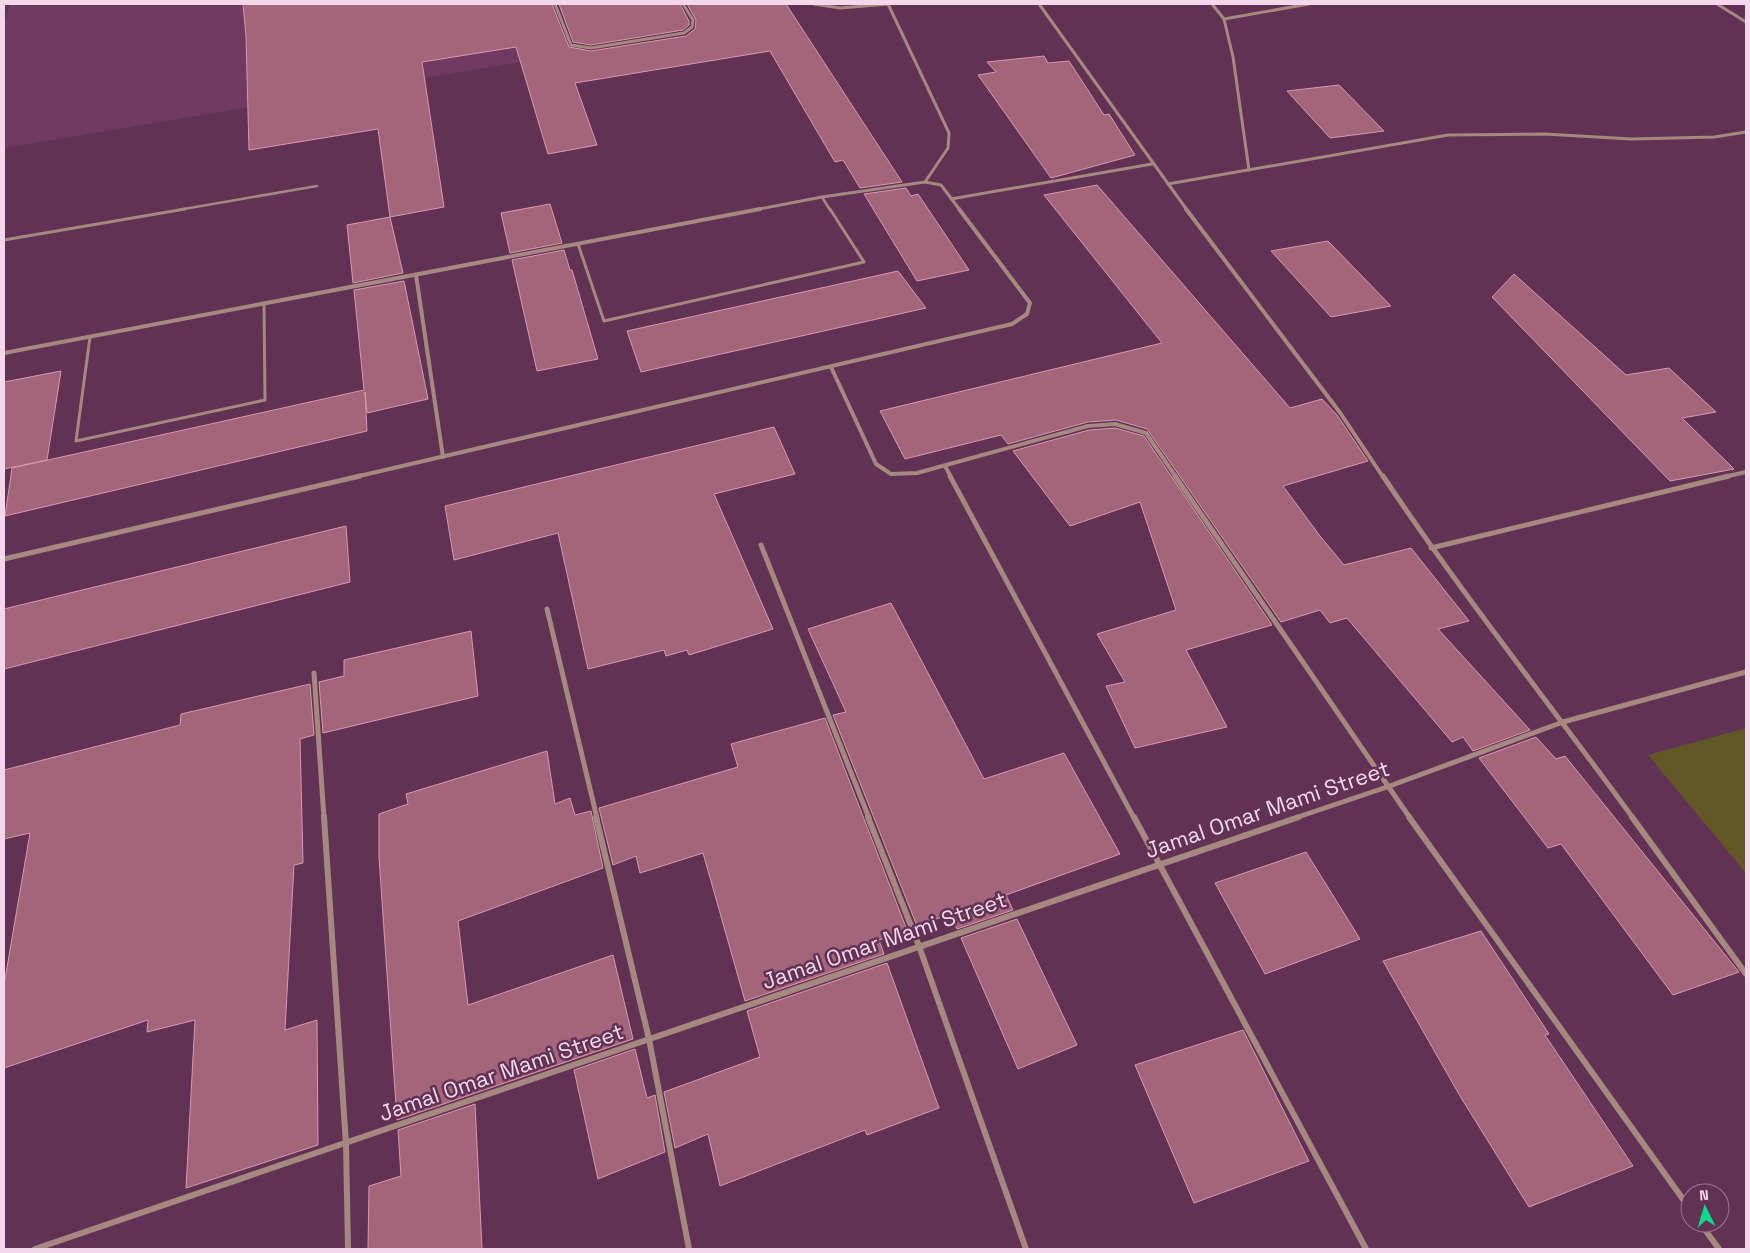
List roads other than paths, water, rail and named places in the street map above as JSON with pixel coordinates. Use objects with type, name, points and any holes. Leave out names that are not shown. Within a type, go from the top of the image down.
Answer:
[{"type":"street","points":[[555,4],[571,45],[591,48],[684,33],[692,27],[693,20],[683,4]]},
{"type":"street","points":[[814,4],[830,8],[888,4],[949,133],[948,148],[925,182]]},
{"type":"street","points":[[1039,4],[1152,164],[1341,414],[1431,548],[1563,722],[1746,974]]},
{"type":"street","points":[[1212,4],[1224,19],[1233,56],[1249,170]]},
{"type":"street","points":[[1224,19],[1309,4]]},
{"type":"street","points":[[1717,4],[1746,22]]},
{"type":"street","points":[[1168,184],[1448,135],[1544,134],[1632,139],[1714,137],[1746,132]]},
{"type":"street","points":[[951,199],[1152,164]]},
{"type":"street","points":[[4,353],[822,197],[925,182],[941,185],[1030,303],[1027,314],[1012,324],[4,559]]},
{"type":"street","points":[[416,275],[444,457]]},
{"type":"street","points":[[830,367],[876,464],[890,474],[917,473],[1088,426],[1115,424],[1146,433],[1387,787],[1680,1195]]},
{"type":"street","points":[[945,466],[1366,1249]]},
{"type":"street","points":[[1431,548],[1746,472]]},
{"type":"street","points":[[761,544],[919,946],[1026,1249]]},
{"type":"street","points":[[547,609],[649,1039],[689,1249]]},
{"type":"street","name":"Jamal Omar Mami Street","points":[[35,1249],[1387,787],[1563,722],[1746,672]]},
{"type":"street","points":[[314,673],[346,1144],[348,1249]]},
{"type":"street","points":[[1707,1233],[1719,1249]]},
{"type":"lane","points":[[4,240],[317,186]]},
{"type":"lane","points":[[578,244],[604,321],[864,262],[822,197]]},
{"type":"lane","points":[[90,337],[76,441],[265,400],[264,304]]}]
